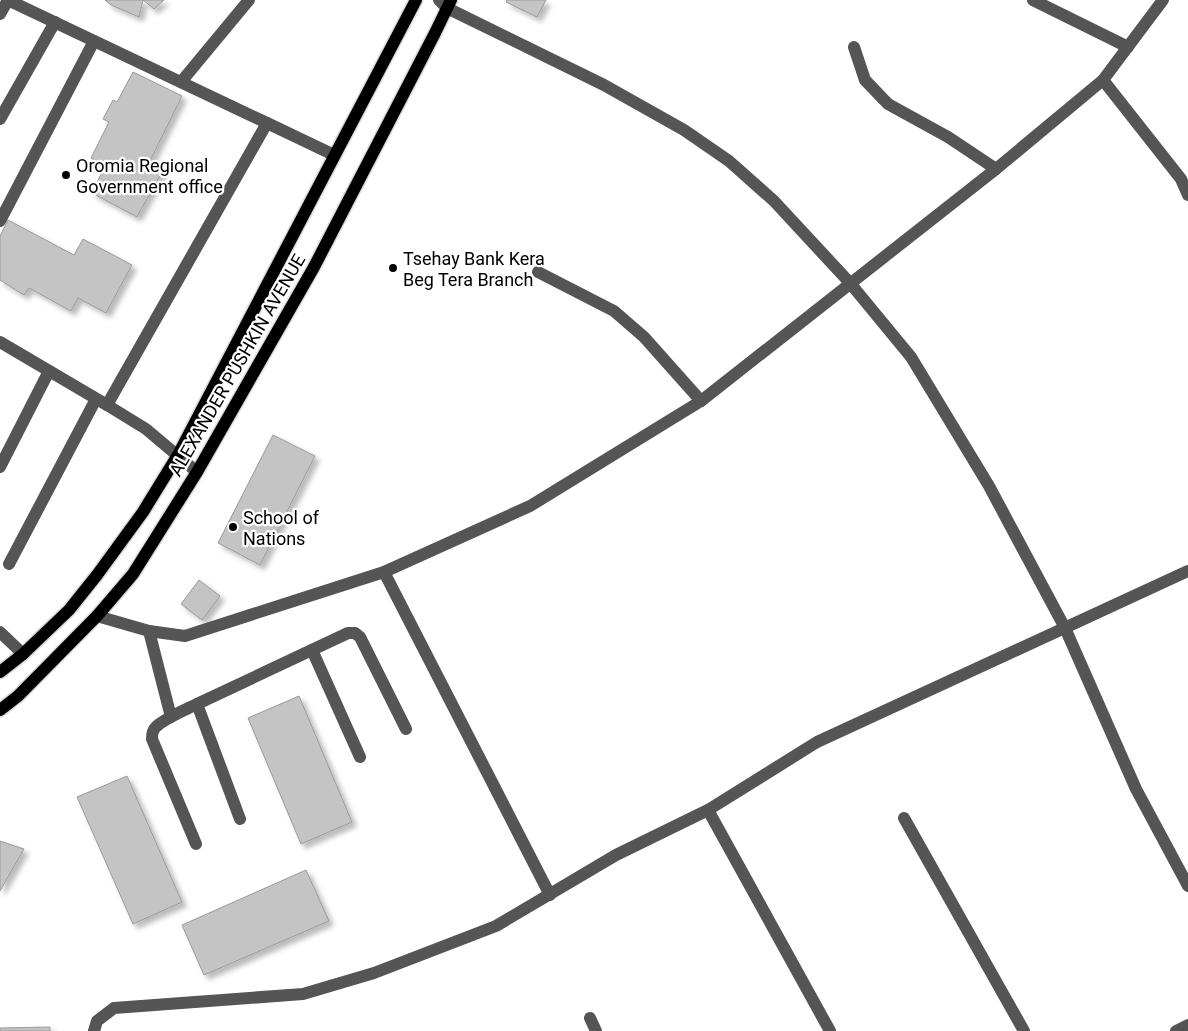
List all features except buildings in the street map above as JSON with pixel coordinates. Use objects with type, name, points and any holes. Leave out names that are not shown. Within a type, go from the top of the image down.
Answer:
[{"type":"main road","name":"ALEXANDER PUSHKIN AVENUE","points":[[0,672],[23,654],[69,610],[143,512],[178,455],[416,0]]},
{"type":"main road","name":"ALEXANDER PUSHKIN AVENUE","points":[[0,710],[18,696],[97,616],[133,574],[197,472],[314,267],[436,33],[445,3]]},
{"type":"street","points":[[0,14],[8,0],[334,155]]},
{"type":"street","points":[[181,82],[249,0]]},
{"type":"street","points":[[1033,0],[1128,47]]},
{"type":"street","points":[[97,616],[149,631],[185,636],[384,572],[530,506],[701,401],[996,169],[1103,80],[1163,0]]},
{"type":"street","points":[[445,3],[604,85],[684,130],[722,156],[774,201],[850,284],[911,357],[989,486],[1066,628],[1136,790],[1188,886]]},
{"type":"street","points":[[0,119],[55,22]]},
{"type":"street","points":[[0,221],[94,41]]},
{"type":"street","points":[[854,47],[865,80],[888,104],[948,137],[996,169]]},
{"type":"street","points":[[1103,80],[1184,180],[1188,195]]},
{"type":"street","points":[[9,564],[101,402],[267,123]]},
{"type":"street","points":[[538,272],[614,312],[644,337],[701,401]]},
{"type":"street","points":[[0,342],[146,429],[197,472]]},
{"type":"street","points":[[0,467],[49,371]]},
{"type":"street","points":[[94,1031],[97,1021],[114,1008],[303,994],[374,973],[496,926],[616,855],[708,810],[817,742],[1188,571]]},
{"type":"street","points":[[384,572],[550,895]]},
{"type":"street","points":[[149,631],[171,717]]},
{"type":"street","points":[[0,632],[23,654]]},
{"type":"street","points":[[196,844],[152,739],[155,727],[171,717],[348,633],[354,633],[360,637],[406,730]]},
{"type":"street","points":[[312,650],[360,758]]},
{"type":"street","points":[[197,704],[240,819]]},
{"type":"street","points":[[708,810],[830,1031]]},
{"type":"street","points":[[904,818],[1024,1031]]},
{"type":"street","points":[[590,1018],[596,1031]]},
{"type":"street","points":[[1176,1031],[1188,1025]]},
{"type":"place","name":"Oromia Regional Government office","points":[[66,175]]},
{"type":"place","name":"Tsehay Bank Kera Beg Tera Branch","points":[[393,268]]},
{"type":"place","name":"School of Nations","points":[[233,527]]}]
